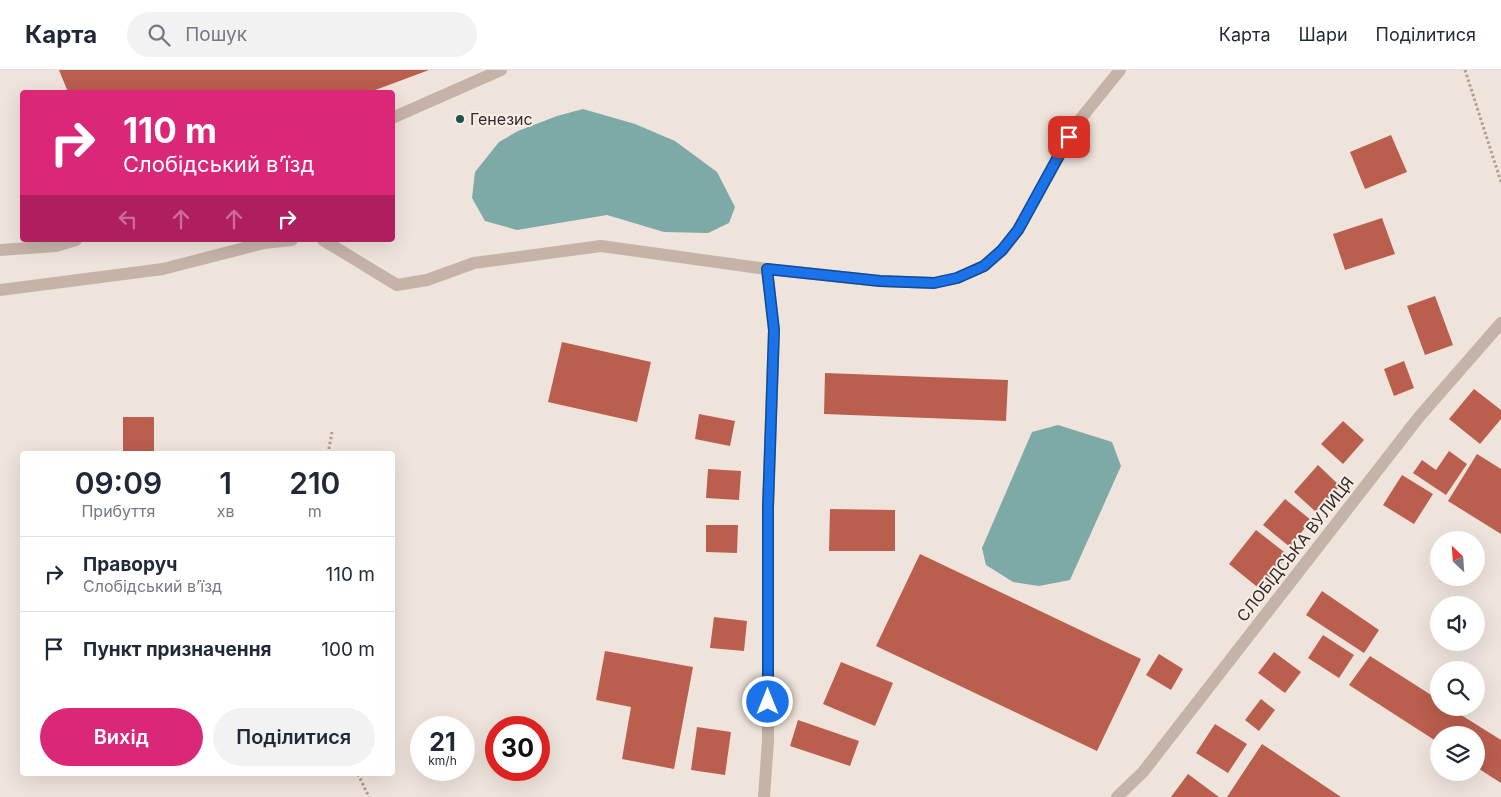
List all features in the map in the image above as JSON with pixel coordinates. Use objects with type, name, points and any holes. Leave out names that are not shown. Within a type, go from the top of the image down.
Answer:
[{"type":"street","points":[[395,117],[501,70]]},
{"type":"street","points":[[326,242],[397,285],[427,280],[474,263],[601,246],[767,269],[880,281],[934,283],[957,278],[984,266],[1002,250],[1018,230],[1078,122],[1120,70]]},
{"type":"street","points":[[0,250],[56,246],[69,242]]},
{"type":"street","points":[[0,290],[163,269],[273,242]]},
{"type":"street","points":[[764,797],[768,741],[768,507],[774,330],[767,269]]},
{"type":"street","name":"СЛОБІДСЬКА ВУЛИЦЯ","points":[[1117,797],[1143,772],[1419,417],[1501,323]]},
{"type":"path","points":[[1465,70],[1501,182]]},
{"type":"path","points":[[329,451],[332,432]]},
{"type":"path","points":[[359,776],[370,797]]},
{"type":"water","points":[[583,109],[635,124],[675,141],[717,172],[735,207],[729,223],[708,233],[664,232],[607,215],[517,230],[485,221],[472,198],[475,172],[499,142],[518,131],[557,116]]},
{"type":"water","points":[[1058,425],[1112,442],[1121,466],[1070,580],[1039,586],[1013,582],[986,565],[982,548],[1032,432]]},
{"type":"building","points":[[59,70],[429,70],[375,90],[67,90]]},
{"type":"building","points":[[1391,135],[1407,172],[1365,189],[1350,152]]},
{"type":"building","points":[[1382,218],[1395,254],[1345,270],[1333,234]]},
{"type":"building","points":[[1435,296],[1453,345],[1425,355],[1407,306]]},
{"type":"building","points":[[562,342],[651,362],[637,422],[548,402]]},
{"type":"building","points":[[1404,361],[1414,388],[1394,396],[1384,369]]},
{"type":"building","points":[[825,373],[1008,380],[1006,421],[824,414]]},
{"type":"building","points":[[1474,389],[1501,410],[1501,419],[1480,444],[1449,419]]},
{"type":"building","points":[[699,414],[735,421],[730,446],[695,439]]},
{"type":"building","points":[[123,417],[154,417],[154,451],[123,451]]},
{"type":"building","points":[[1343,421],[1364,440],[1343,464],[1321,444]]},
{"type":"building","points":[[1449,451],[1467,464],[1446,495],[1413,473],[1422,460],[1436,470]]},
{"type":"building","points":[[1477,454],[1501,469],[1501,534],[1448,501]]},
{"type":"building","points":[[1318,465],[1340,486],[1316,512],[1294,492]]},
{"type":"building","points":[[708,469],[741,471],[739,500],[706,498]]},
{"type":"building","points":[[1402,475],[1433,494],[1414,524],[1383,505]]},
{"type":"building","points":[[1285,499],[1311,520],[1290,547],[1263,525]]},
{"type":"building","points":[[830,509],[895,510],[895,551],[829,551]]},
{"type":"building","points":[[706,525],[738,525],[737,553],[706,552]]},
{"type":"building","points":[[1256,530],[1288,555],[1261,590],[1229,564]]},
{"type":"building","points":[[920,554],[1141,659],[1097,751],[876,646]]},
{"type":"building","points":[[1322,591],[1379,630],[1364,653],[1306,615]]},
{"type":"building","points":[[714,617],[747,621],[744,651],[710,648]]},
{"type":"building","points":[[1323,635],[1354,655],[1339,678],[1308,658]]},
{"type":"building","points":[[605,651],[693,667],[674,769],[622,759],[631,707],[596,700]]},
{"type":"building","points":[[1274,652],[1301,672],[1285,693],[1258,673]]},
{"type":"building","points":[[1159,654],[1183,669],[1171,690],[1146,675]]},
{"type":"building","points":[[1370,656],[1430,694],[1430,716],[1463,716],[1479,726],[1430,726],[1430,737],[1349,685]]},
{"type":"building","points":[[841,662],[893,683],[875,726],[823,704]]},
{"type":"building","points":[[1261,699],[1275,710],[1259,731],[1245,720]]},
{"type":"building","points":[[798,720],[859,741],[850,766],[790,746]]},
{"type":"building","points":[[1215,724],[1247,744],[1228,773],[1196,753]]},
{"type":"building","points":[[697,727],[731,732],[725,775],[691,770]]},
{"type":"building","points":[[1485,730],[1501,740],[1501,783],[1485,773]]},
{"type":"building","points":[[1262,744],[1341,797],[1227,797]]},
{"type":"building","points":[[1188,774],[1219,797],[1171,797]]},
{"type":"place","name":"Генезис","points":[[460,119]]},
{"type":"route","points":[[768,702],[768,507],[774,330],[767,269],[880,281],[934,283],[957,278],[984,266],[1002,250],[1018,230],[1069,137]]}]
